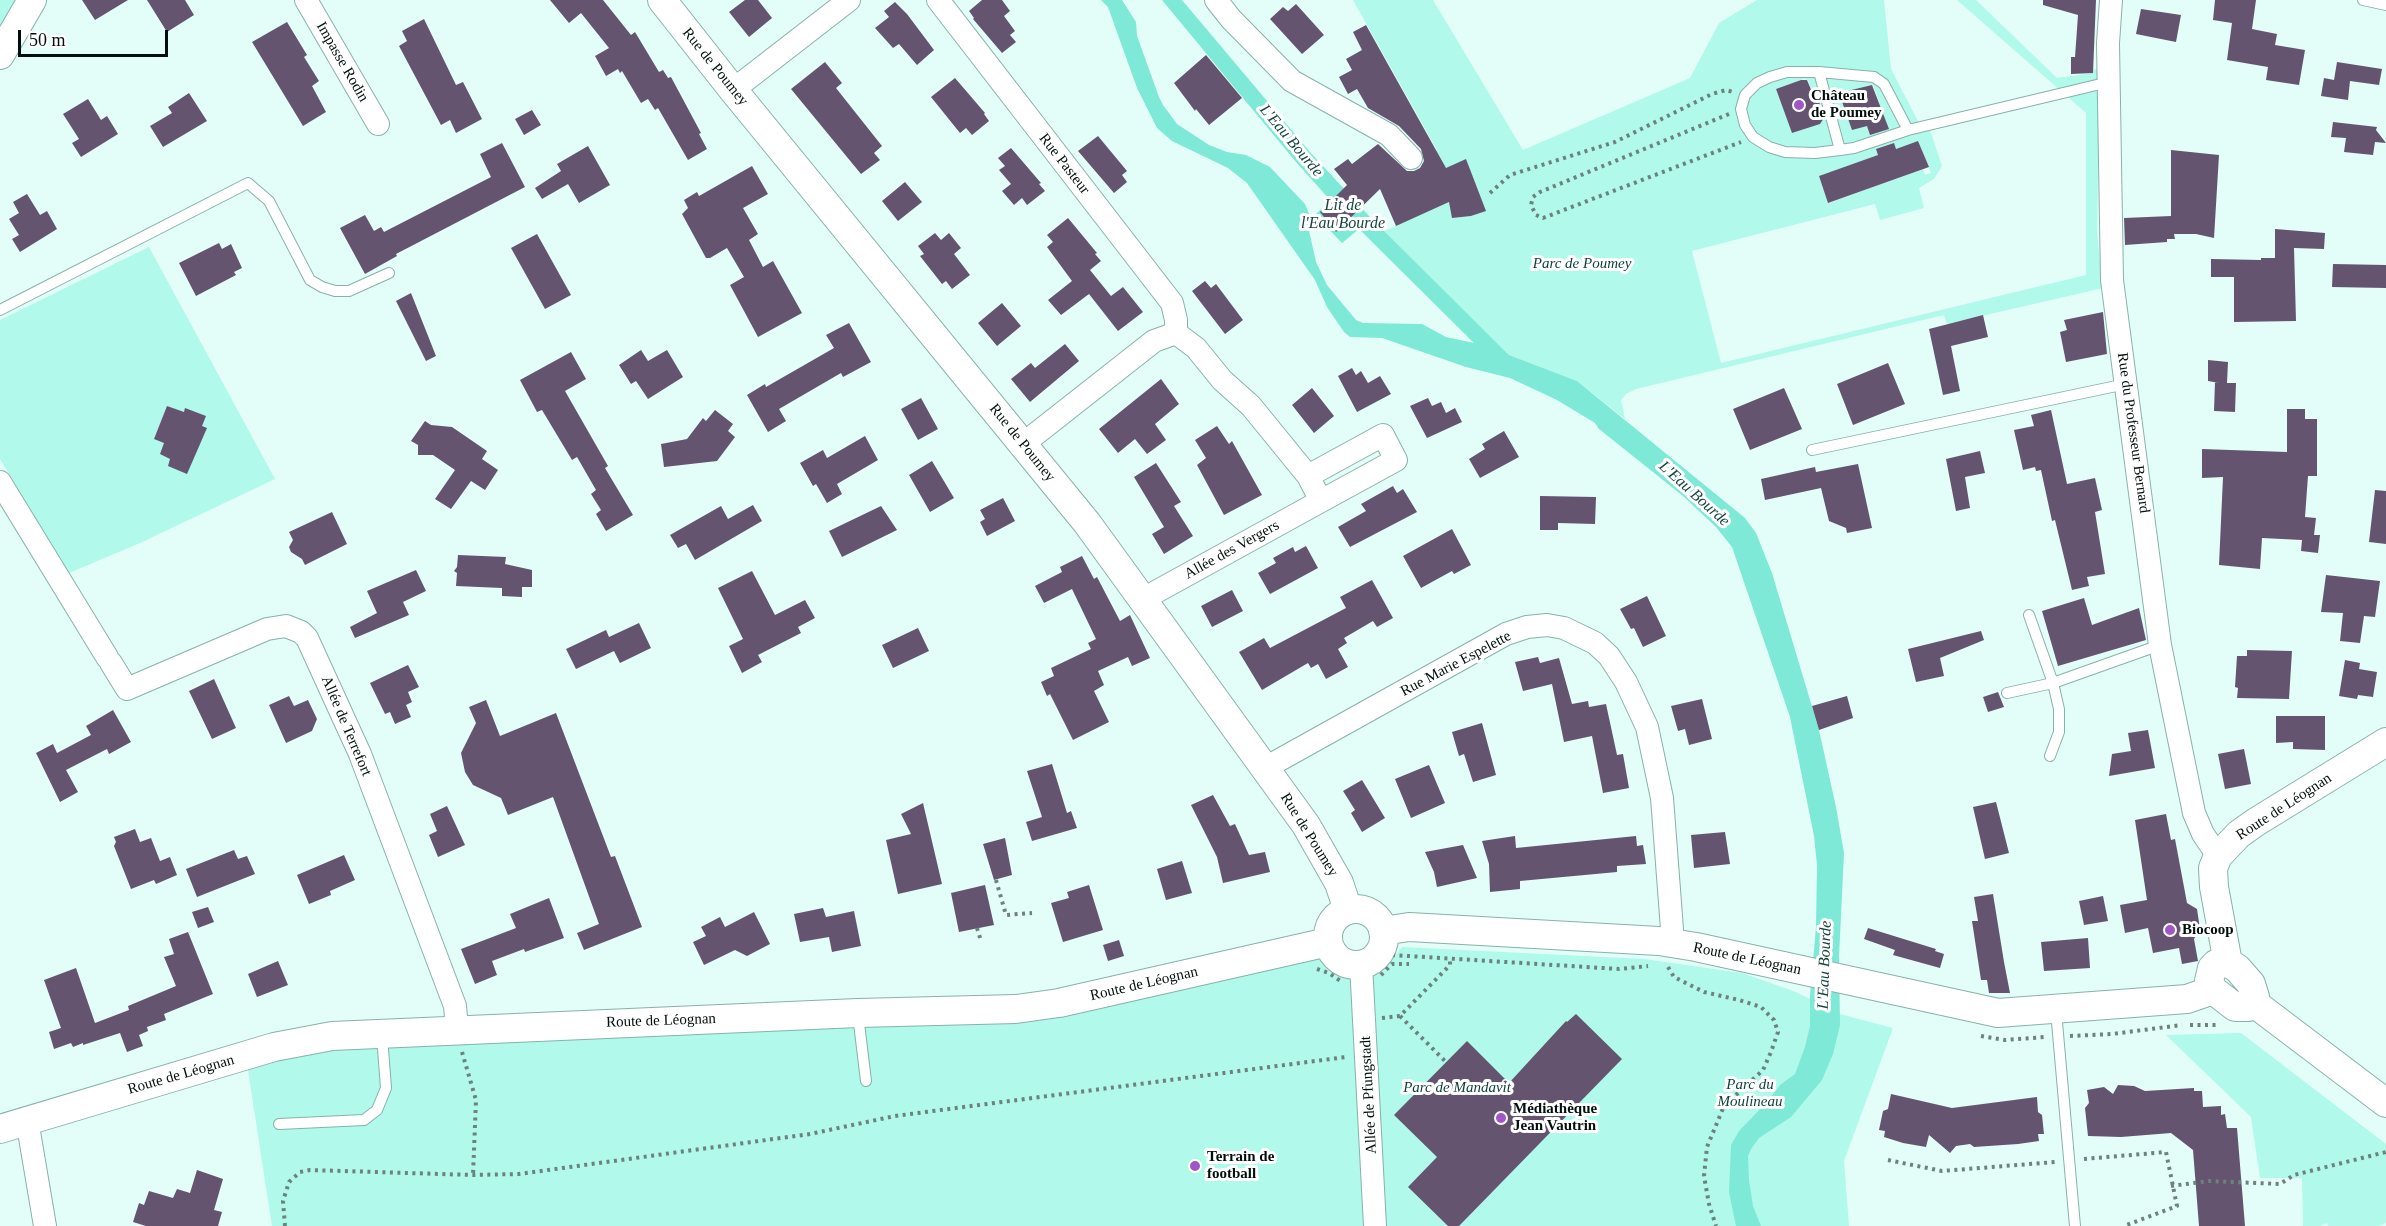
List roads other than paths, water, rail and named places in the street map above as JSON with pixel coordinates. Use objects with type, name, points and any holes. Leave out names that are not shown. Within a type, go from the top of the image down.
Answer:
[{"type":"street","points":[[0,55],[32,0]]},
{"type":"street","name":"Impasse Rodin","points":[[306,0],[378,124]]},
{"type":"street","name":"Rue de Poumey","points":[[662,0],[1087,523],[1306,825],[1345,896],[1348,909]]},
{"type":"street","points":[[733,90],[849,0]]},
{"type":"street","name":"Rue Pasteur","points":[[938,0],[1172,303],[1176,333]]},
{"type":"street","points":[[1216,0],[1292,81],[1389,135],[1411,159]]},
{"type":"street","name":"Rue du Professeur Bernard","points":[[2111,0],[2108,43],[2112,280],[2160,645],[2194,813],[2203,834],[2218,856]]},
{"type":"street","points":[[1023,444],[1154,341],[1176,333],[1196,348],[1222,380],[1251,406],[1308,476],[1321,501]]},
{"type":"street","name":"Allée des Vergers","points":[[1143,599],[1396,460],[1383,435],[1308,476]]},
{"type":"street","name":"Allée de Terrefort","points":[[0,482],[127,689],[267,629],[286,626],[301,632],[307,638],[360,754],[455,1006],[457,1029]]},
{"type":"street","name":"Rue Marie Espelette","points":[[1265,768],[1506,634],[1527,627],[1547,625],[1564,628],[1595,643],[1609,656],[1626,682],[1647,727],[1662,798],[1672,929],[1666,962]]},
{"type":"street","name":"Route de Léognan","points":[[2218,856],[2239,834],[2256,822],[2386,742]]},
{"type":"street","points":[[2218,856],[2213,868],[2214,887],[2229,963]]},
{"type":"street","points":[[1348,909],[1366,911],[1374,915],[1375,948],[1352,964],[1337,957],[1328,942],[1328,933],[1335,918],[1348,909]]},
{"type":"street","name":"Route de Léognan","points":[[1375,948],[1409,927],[1629,938],[1666,962],[1800,970],[1998,1013],[2057,1023],[2187,999],[2213,990]]},
{"type":"street","name":"Route de Léognan","points":[[0,1129],[274,1047],[332,1035],[858,1013],[1016,1009],[1071,1000],[1328,942]]},
{"type":"street","name":"Allée de Pfungstadt","points":[[1375,948],[1365,1018],[1376,1226]]},
{"type":"street","points":[[2229,963],[2244,974],[2251,984],[2255,997],[2254,1003],[2245,1008],[2235,1007],[2213,990],[2209,981],[2212,968],[2216,964],[2229,963]]},
{"type":"street","points":[[2254,1003],[2386,1103]]},
{"type":"street","points":[[27,1120],[45,1226]]},
{"type":"lane","points":[[2363,0],[2386,5]]},
{"type":"lane","points":[[1908,130],[1884,84],[1874,77],[1819,72],[1787,72],[1757,83],[1745,95],[1741,110],[1745,125],[1753,137],[1769,147],[1785,152],[1815,153],[1854,148],[1908,130],[2109,82]]},
{"type":"lane","points":[[1819,72],[1840,150]]},
{"type":"lane","points":[[0,310],[248,183],[269,201],[310,280],[335,291],[349,291],[389,273]]},
{"type":"lane","points":[[1812,450],[2126,384]]},
{"type":"lane","points":[[2029,615],[2053,683],[2059,709],[2059,732],[2050,756]]},
{"type":"lane","points":[[2007,693],[2053,683],[2160,645]]},
{"type":"lane","points":[[858,1013],[866,1081]]},
{"type":"lane","points":[[2057,1023],[2075,1226]]},
{"type":"lane","points":[[279,1124],[364,1120],[377,1110],[386,1088],[381,1032]]},
{"type":"water","name":"Lit de l'Eau Bourde","points":[[1101,0],[1122,0],[1136,22],[1137,36],[1159,97],[1177,124],[1209,145],[1227,152],[1246,155],[1270,167],[1305,204],[1310,216],[1308,226],[1316,262],[1327,285],[1356,320],[1363,323],[1422,324],[1446,337],[1474,343],[1359,229],[1342,243],[1315,215],[1330,200],[1162,0],[1182,0],[1310,152],[1370,217],[1509,355],[1577,381],[1745,518],[1756,533],[1772,573],[1819,730],[1844,853],[1839,957],[1840,1025],[1833,1054],[1822,1080],[1791,1117],[1759,1138],[1748,1156],[1753,1206],[1761,1226],[1736,1226],[1729,1192],[1731,1145],[1739,1131],[1780,1085],[1795,1074],[1805,1047],[1810,1026],[1817,865],[1814,836],[1790,717],[1732,547],[1716,527],[1683,496],[1599,429],[1595,423],[1557,400],[1510,378],[1466,367],[1382,338],[1350,337],[1344,332],[1327,307],[1315,280],[1247,183],[1228,168],[1172,141],[1157,128],[1137,88],[1108,7]]},
{"type":"place","name":"Château de Poumey","points":[[1799,105]]},
{"type":"place","name":"Biocoop","points":[[2170,930]]},
{"type":"place","name":"Médiathèque Jean Vautrin","points":[[1501,1118]]},
{"type":"place","name":"Terrain de football","points":[[1195,1166]]},
{"type":"water label","name":"L'Eau Bourde","points":[[1291,141]]},
{"type":"water label","name":"L'Eau Bourde","points":[[1694,494]]},
{"type":"water label","name":"L'Eau Bourde","points":[[1825,965]]},
{"type":"park label","name":"Parc de Poumey","points":[[1582,264]]},
{"type":"park label","name":"Parc de Mandavit","points":[[1457,1088]]},
{"type":"park label","name":"Parc du Moulineau","points":[[1750,1094]]}]
